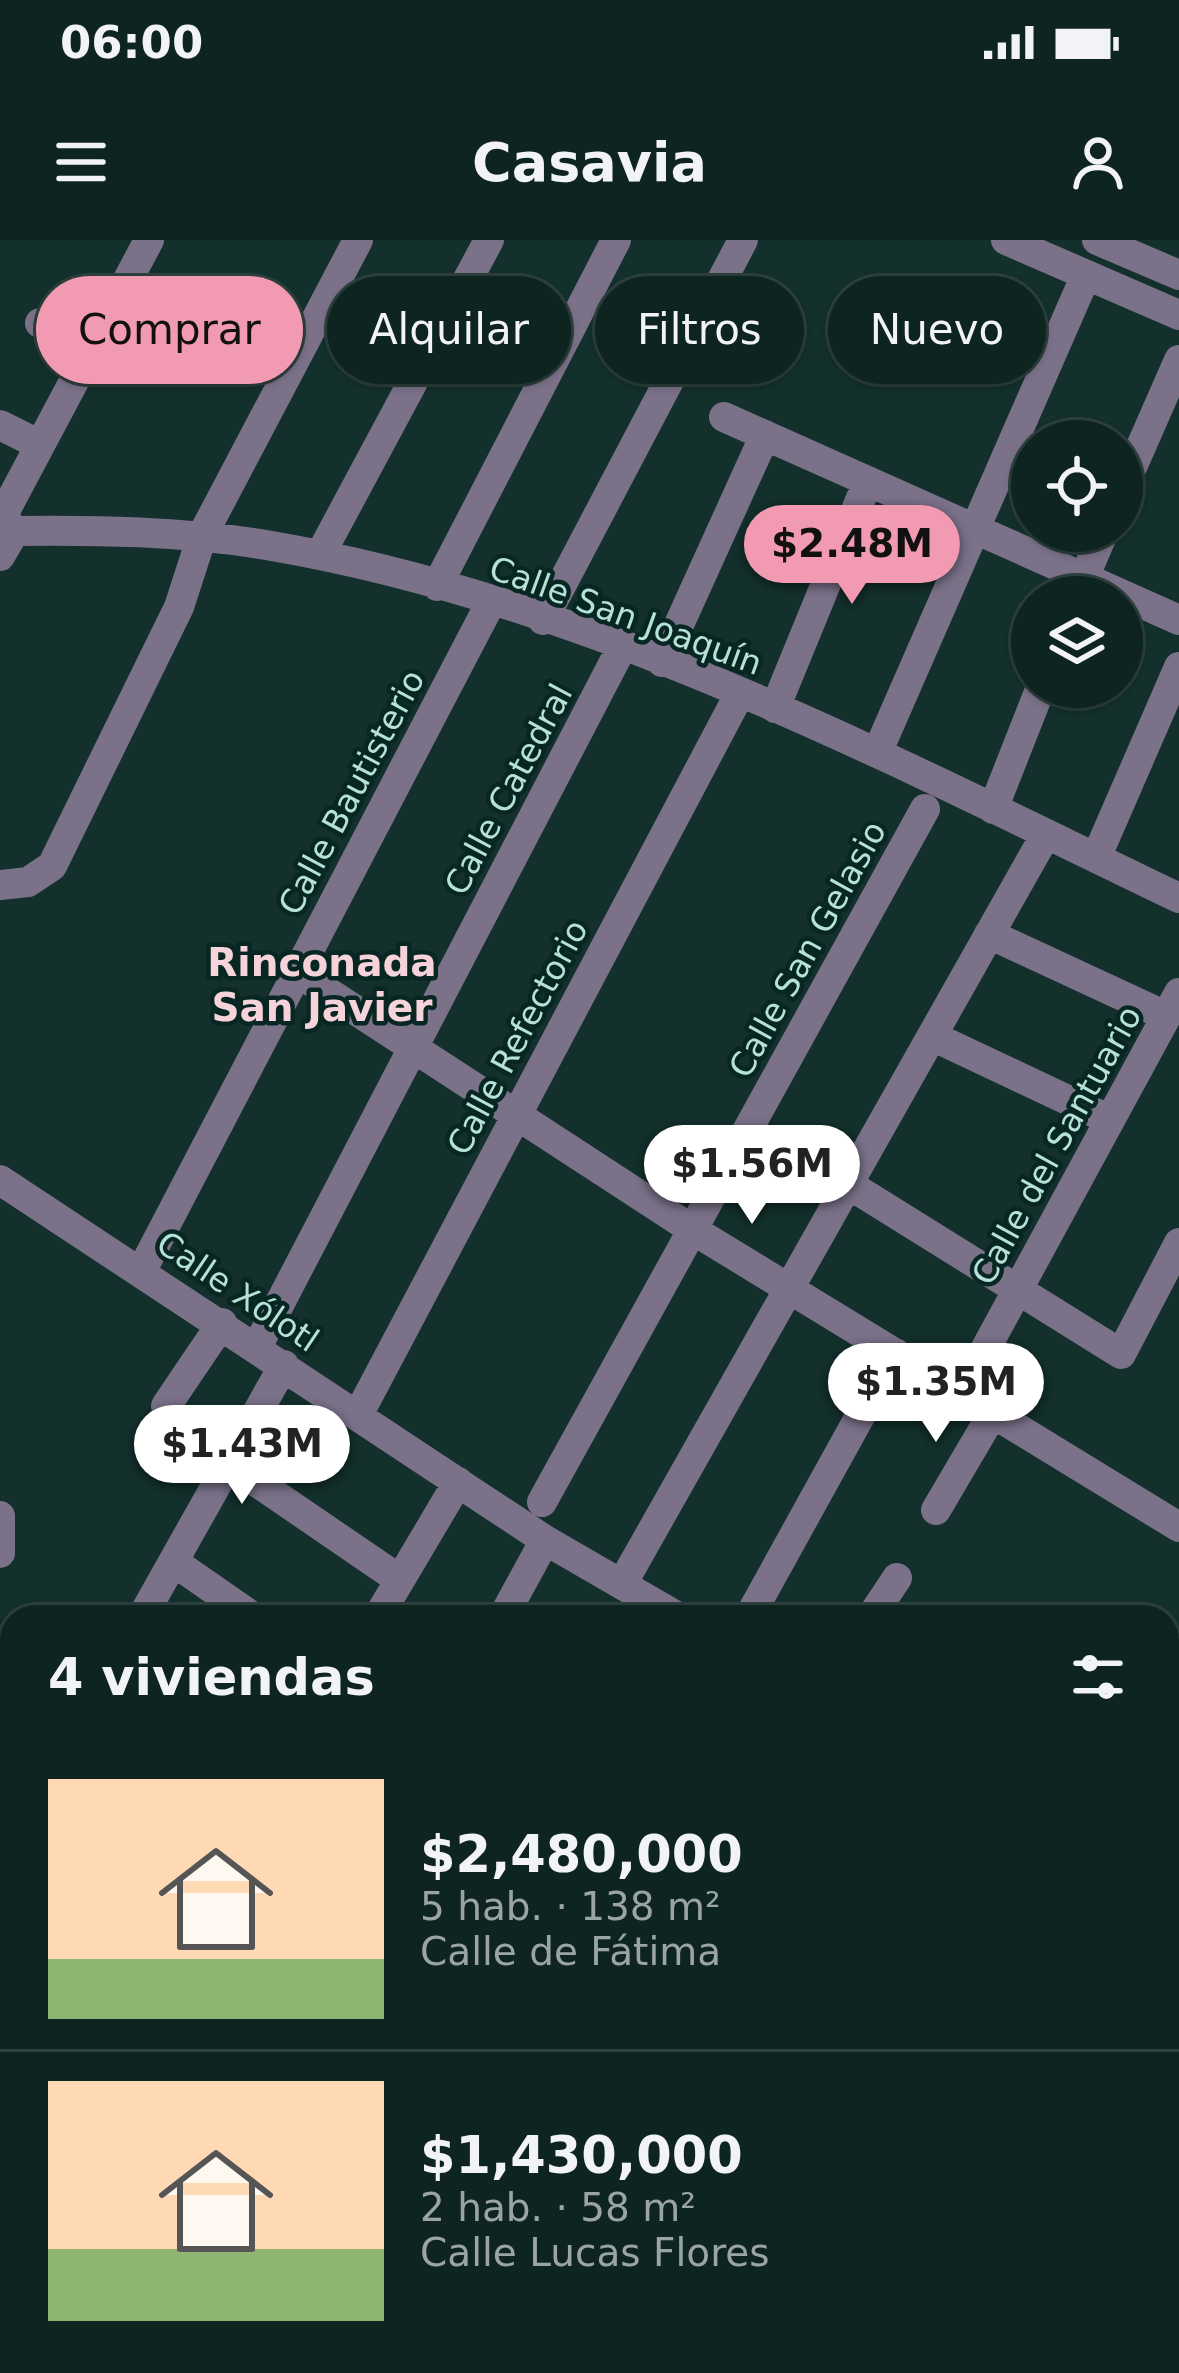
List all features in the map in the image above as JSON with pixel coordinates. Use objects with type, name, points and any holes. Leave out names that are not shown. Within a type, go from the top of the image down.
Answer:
[{"type":"street","points":[[0,885],[28,882],[52,866],[170,628],[202,536],[358,240]]},
{"type":"street","points":[[320,555],[489,240]]},
{"type":"street","points":[[437,586],[616,240]]},
{"type":"street","points":[[544,620],[743,240]]},
{"type":"street","points":[[1006,240],[1179,315]]},
{"type":"street","points":[[1097,240],[1179,275]]},
{"type":"street","points":[[128,276],[146,241]]},
{"type":"street","points":[[877,753],[1086,275]]},
{"type":"street","points":[[1143,442],[1179,360]]},
{"type":"street","points":[[4,527],[72,384]]},
{"type":"street","points":[[724,417],[974,528],[1060,576]]},
{"type":"street","points":[[0,425],[40,445]]},
{"type":"street","points":[[662,662],[765,435]]},
{"type":"street","points":[[775,708],[868,481]]},
{"type":"street","name":"Calle San Joaquín","points":[[4,527],[202,536],[320,555],[491,602],[622,647],[775,708],[1179,898]]},
{"type":"street","name":"Calle Bautisterio","points":[[142,1270],[491,602]]},
{"type":"street","points":[[1143,608],[1179,620]]},
{"type":"street","name":"Calle Catedral","points":[[257,1348],[622,647]]},
{"type":"street","points":[[1096,858],[1179,667]]},
{"type":"street","name":"Calle Refectorio","points":[[358,1415],[740,693]]},
{"type":"street","points":[[993,809],[1033,708]]},
{"type":"street","name":"Calle San Gelasio","points":[[542,1502],[925,809]]},
{"type":"street","points":[[622,1584],[1046,834]]},
{"type":"street","points":[[989,934],[1173,1005]]},
{"type":"street","points":[[297,973],[693,1229],[1179,1527]]},
{"type":"street","name":"Calle del Santuario","points":[[961,1394],[1173,1005]]},
{"type":"street","points":[[932,1036],[1110,1120]]},
{"type":"street","name":"Calle Xólotl","points":[[0,1180],[545,1540],[658,1605]]},
{"type":"street","points":[[848,1184],[1121,1354],[1179,1243]]},
{"type":"street","points":[[166,1406],[222,1323]]},
{"type":"street","points":[[755,1605],[895,1354]]},
{"type":"street","points":[[149,1605],[284,1365]]},
{"type":"street","points":[[935,1510],[993,1413]]},
{"type":"street","points":[[229,1463],[400,1580]]},
{"type":"street","points":[[386,1605],[458,1482]]},
{"type":"street","points":[[0,1516],[0,1553]]},
{"type":"street","points":[[510,1605],[545,1540]]},
{"type":"street","points":[[174,1562],[236,1605]]},
{"type":"street","points":[[879,1605],[897,1578]]},
{"type":"district","name":"Rinconada San Javier","points":[[322,984]]}]
